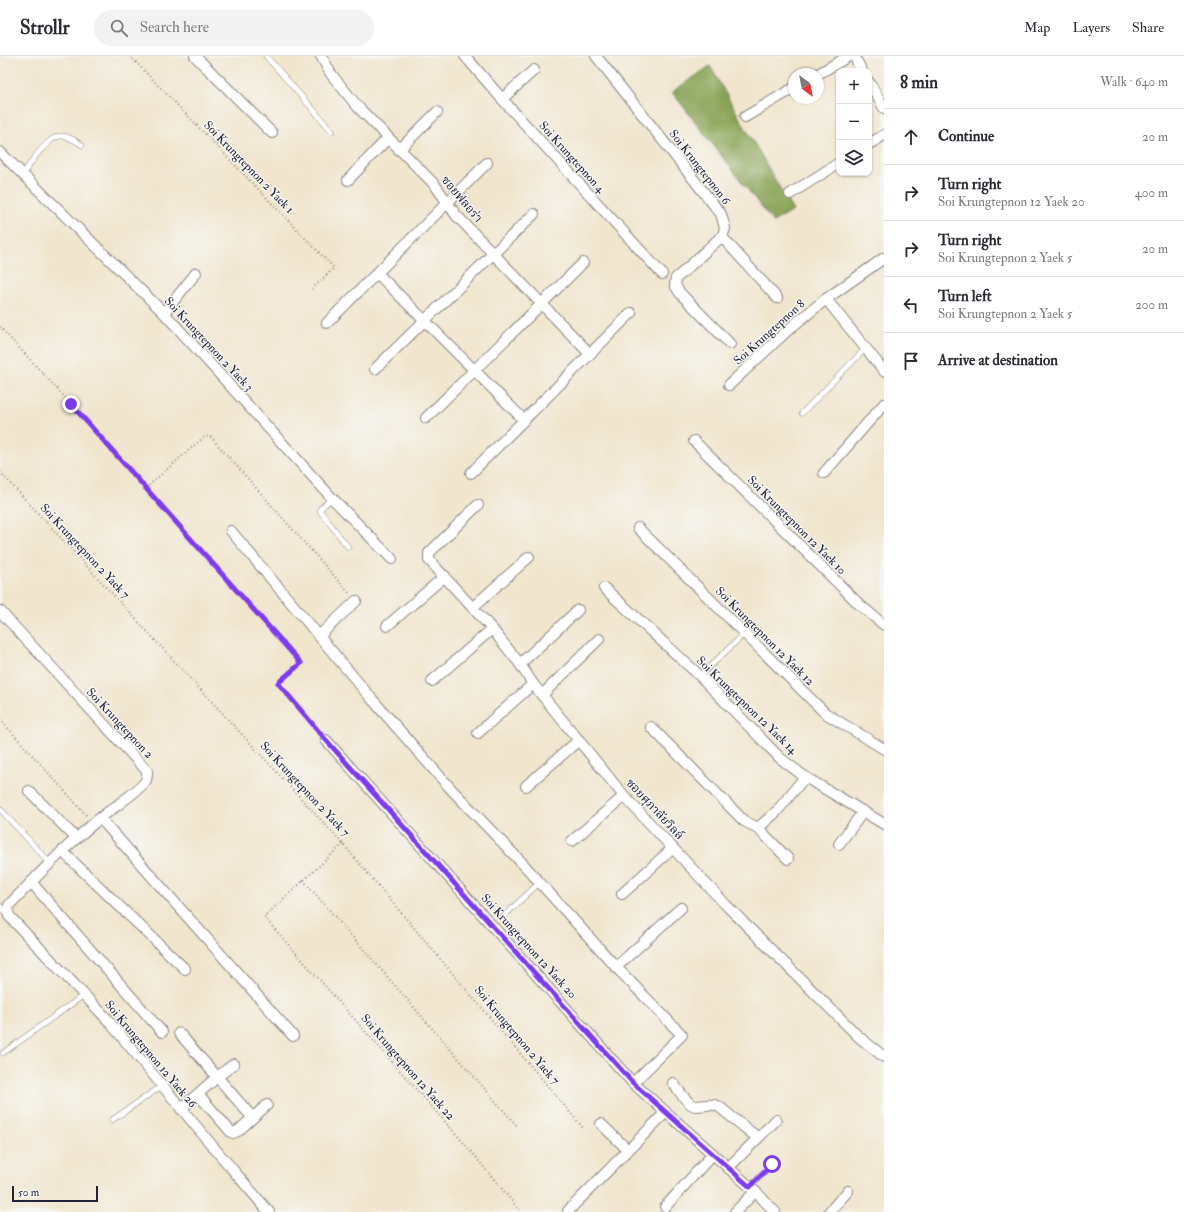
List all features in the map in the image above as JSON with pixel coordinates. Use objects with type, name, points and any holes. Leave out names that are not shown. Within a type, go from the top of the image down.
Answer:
[{"type":"street","points":[[195,56],[272,133]]},
{"type":"street","name":"ซอยฟลอร่า","points":[[321,56],[331,74],[357,106],[435,186],[456,215],[590,354]]},
{"type":"street","name":"Soi Krungtepnon 4","points":[[465,56],[502,99],[662,274]]},
{"type":"street","name":"Soi Krungtepnon 6","points":[[596,56],[721,214],[724,220],[725,228],[722,237]]},
{"type":"street","points":[[824,71],[849,56]]},
{"type":"street","points":[[854,56],[860,68]]},
{"type":"street","points":[[502,99],[534,70]]},
{"type":"street","points":[[872,87],[884,108]]},
{"type":"street","points":[[745,117],[788,92]]},
{"type":"street","points":[[400,150],[437,112]]},
{"type":"street","points":[[872,142],[884,135]]},
{"type":"street","points":[[348,180],[388,138]]},
{"type":"street","name":"Soi Krungtepnon 2 Yaek 3","points":[[0,152],[164,313],[332,498],[392,560]]},
{"type":"street","points":[[327,323],[487,163]]},
{"type":"street","points":[[790,194],[836,165]]},
{"type":"street","points":[[375,369],[534,214]]},
{"type":"street","points":[[730,344],[680,292],[676,285],[676,278],[722,237],[777,298]]},
{"type":"street","name":"Soi Krungtepnon 8","points":[[729,385],[789,329],[826,299],[884,258]]},
{"type":"street","points":[[426,418],[583,263]]},
{"type":"street","points":[[164,313],[196,273]]},
{"type":"street","points":[[377,273],[524,420]]},
{"type":"street","points":[[826,299],[884,371]]},
{"type":"street","points":[[470,473],[631,313]]},
{"type":"street","points":[[824,473],[884,404]]},
{"type":"street","name":"Soi Krungtepnon 12 Yaek 10","points":[[694,441],[860,605],[884,625]]},
{"type":"street","name":"ซอยศุภาลัยวิลล์","points":[[478,505],[429,553],[429,560],[492,629],[520,664],[533,684],[624,796],[726,905],[859,1037],[884,1057]]},
{"type":"street","name":"Soi Krungtepnon 12 Yaek 12","points":[[638,528],[825,713],[884,749]]},
{"type":"street","points":[[231,532],[371,698],[441,777],[616,967],[682,1035],[633,1083]]},
{"type":"street","points":[[473,607],[529,557]]},
{"type":"street","points":[[387,626],[445,576]]},
{"type":"street","name":"Soi Krungtepnon 12 Yaek 14","points":[[604,588],[700,676],[780,758],[805,777],[884,824]]},
{"type":"street","points":[[319,636],[356,601]]},
{"type":"street","points":[[520,664],[578,610]]},
{"type":"street","name":"Soi Krungtepnon 2","points":[[0,611],[147,771],[146,780],[132,794],[76,838],[9,905],[9,916]]},
{"type":"street","points":[[432,681],[492,629]]},
{"type":"street","points":[[542,695],[599,639]]},
{"type":"street","points":[[478,733],[533,684]]},
{"type":"street","points":[[651,727],[744,821],[758,828],[788,859]]},
{"type":"street","name":"Soi Krungtepnon 12 Yaek 20","points":[[326,740],[633,1083],[753,1189],[775,1212]]},
{"type":"street","points":[[526,786],[579,740]]},
{"type":"street","points":[[758,828],[777,811],[805,777]]},
{"type":"street","points":[[29,791],[76,838]]},
{"type":"street","points":[[572,841],[624,796]]},
{"type":"street","points":[[839,844],[863,812]]},
{"type":"street","points":[[97,820],[293,1036]]},
{"type":"street","points":[[622,894],[673,848]]},
{"type":"street","points":[[62,851],[184,969]]},
{"type":"street","points":[[31,882],[162,1032]]},
{"type":"street","points":[[616,967],[681,908]]},
{"type":"street","name":"Soi Krungtepnon 12 Yaek 26","points":[[9,916],[106,1019],[269,1212]]},
{"type":"street","points":[[179,1033],[252,1117]]},
{"type":"street","points":[[181,1109],[234,1064]]},
{"type":"street","points":[[673,1083],[690,1104],[696,1106],[710,1104],[718,1106],[758,1138]]},
{"type":"street","points":[[198,1094],[233,1133],[238,1131],[267,1105]]},
{"type":"street","points":[[568,1211],[666,1112]]},
{"type":"street","points":[[728,1168],[776,1120]]},
{"type":"street","points":[[601,1124],[628,1150]]},
{"type":"street","points":[[665,1207],[713,1154]]},
{"type":"street","points":[[735,1212],[753,1189]]},
{"type":"street","points":[[829,1212],[848,1191]]},
{"type":"lane","points":[[266,56],[332,131]]},
{"type":"lane","points":[[23,174],[36,154],[48,143],[59,136],[68,137],[82,145]]},
{"type":"lane","points":[[802,413],[866,348]]},
{"type":"lane","points":[[332,498],[320,509],[320,512],[348,547]]},
{"type":"lane","points":[[700,676],[745,633]]},
{"type":"lane","points":[[0,809],[50,863]]},
{"type":"lane","points":[[503,917],[539,883]]},
{"type":"lane","points":[[0,906],[9,916]]},
{"type":"lane","points":[[3,1053],[84,995]]},
{"type":"lane","points":[[112,1120],[162,1086]]},
{"type":"lane","points":[[753,1189],[772,1164]]},
{"type":"path","name":"Soi Krungtepnon 2 Yaek 1","points":[[130,56],[334,268],[312,289]]},
{"type":"path","points":[[0,327],[71,404],[301,663],[278,683],[326,740]]},
{"type":"path","points":[[146,488],[204,437],[210,436],[356,601]]},
{"type":"path","name":"Soi Krungtepnon 2 Yaek 7","points":[[0,472],[343,844],[584,1129]]},
{"type":"path","points":[[0,719],[97,820]]},
{"type":"path","points":[[343,844],[304,880],[518,1128]]},
{"type":"path","name":"Soi Krungtepnon 12 Yaek 22","points":[[304,880],[264,917],[463,1142],[521,1212]]},
{"type":"green space","points":[[710,66],[793,211],[773,222],[672,92]]},
{"type":"route","points":[[71,404],[301,663],[278,683],[326,740],[633,1083],[750,1187],[772,1164]]}]
